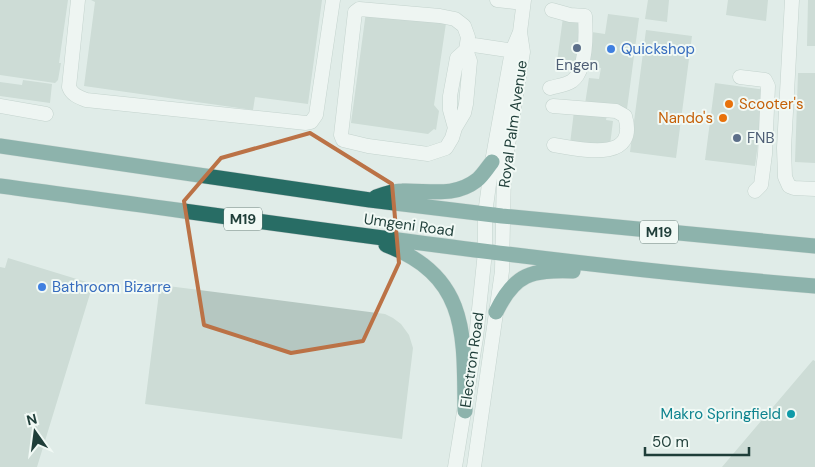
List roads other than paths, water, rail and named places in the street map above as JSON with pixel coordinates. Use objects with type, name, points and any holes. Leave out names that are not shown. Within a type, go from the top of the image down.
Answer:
[{"type":"highway","name":"Umgeni Road","points":[[0,146],[370,200],[502,216],[815,246]]},
{"type":"highway","points":[[370,200],[385,194],[401,191],[443,192],[457,190],[470,185],[479,178],[492,162]]},
{"type":"highway","name":"Umgeni Road","points":[[0,186],[486,252],[815,286]]},
{"type":"highway","points":[[359,235],[403,251],[423,263],[437,276],[450,296],[456,309],[462,332],[464,351],[464,411]]},
{"type":"highway","points":[[496,312],[510,288],[519,279],[535,273],[583,269],[596,264]]},
{"type":"street","points":[[78,0],[69,87],[70,91],[77,97],[86,100],[306,123],[311,122],[316,115],[333,0]]},
{"type":"street","points":[[497,0],[523,1]]},
{"type":"street","points":[[792,0],[784,148],[785,177],[790,186],[794,188],[815,189]]},
{"type":"street","name":"Royal Palm Avenue","points":[[503,254],[502,216],[505,162],[523,1]]},
{"type":"street","points":[[358,9],[455,19],[460,21],[466,30],[467,47],[470,61],[466,104],[464,113],[454,128],[452,138],[446,148],[428,154],[368,146],[343,140],[341,135],[356,12],[358,9]]},
{"type":"street","points":[[550,88],[561,86],[574,80],[581,67],[586,28],[585,16],[552,10]]},
{"type":"street","points":[[467,47],[518,52]]},
{"type":"street","name":"Royal Palm Avenue","points":[[486,252],[485,214],[492,162],[518,52]]},
{"type":"street","points":[[740,77],[765,80],[768,86],[765,154],[761,185],[755,191]]},
{"type":"street","points":[[0,106],[46,114]]},
{"type":"street","points":[[553,106],[616,111],[625,116],[627,127],[625,137],[610,150],[592,151],[554,145]]},
{"type":"street","name":"Electron Road","points":[[455,467],[476,338],[486,252]]},
{"type":"street","name":"Electron Road","points":[[474,467],[503,254]]},
{"type":"place","name":"Engen","points":[[577,48]]},
{"type":"place","name":"Quickshop","points":[[611,49]]},
{"type":"place","name":"Scooter's","points":[[729,104]]},
{"type":"place","name":"Nando's","points":[[723,118]]},
{"type":"place","name":"FNB","points":[[737,138]]},
{"type":"place","name":"Bathroom Bizarre","points":[[42,287]]},
{"type":"place","name":"Makro Springfield","points":[[791,414]]}]
